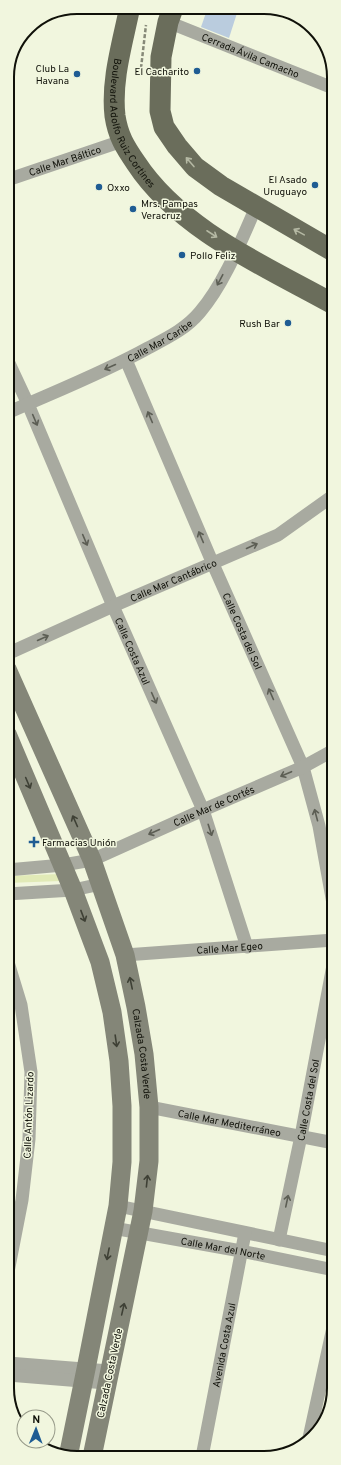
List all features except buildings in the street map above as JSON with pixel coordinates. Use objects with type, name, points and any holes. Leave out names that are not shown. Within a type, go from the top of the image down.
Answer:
[{"type":"main road","name":"Boulevard Adolfo Ruiz Cortines","points":[[128,14],[118,61],[115,89],[115,116],[122,141],[144,174],[168,202],[199,226],[236,250],[327,300]]},
{"type":"main road","points":[[160,17],[159,14],[162,20],[160,36],[160,111],[164,127],[177,146],[195,167],[221,186],[327,248]]},
{"type":"main road","name":"Calzada Costa Verde","points":[[14,685],[92,860],[101,884],[125,955],[143,1046],[149,1106],[149,1161],[143,1211],[140,1232],[93,1451]]},
{"type":"main road","points":[[14,750],[73,890],[100,962],[112,1012],[119,1061],[122,1114],[122,1162],[118,1206],[69,1450]]},
{"type":"street","name":"Cerrada Ávila Camacho","points":[[160,17],[327,86]]},
{"type":"street","name":"Calle Mar Báltico","points":[[14,178],[122,141]]},
{"type":"street","name":"Calle Mar Caribe","points":[[14,410],[126,360],[180,331],[200,312],[216,288],[256,207]]},
{"type":"street","name":"Calle Costa del Sol","points":[[126,360],[213,564],[303,767],[319,826],[327,870]]},
{"type":"street","name":"Calle Costa Azul","points":[[14,374],[113,606],[203,810],[247,947]]},
{"type":"street","name":"Calle Mar Cantábrico","points":[[14,651],[113,606],[278,535],[327,502]]},
{"type":"street","name":"Calle Mar de Cortés","points":[[14,870],[63,866],[92,860],[303,767],[327,754]]},
{"type":"street","points":[[14,894],[73,890],[101,884]]},
{"type":"street","name":"Calle Mar Egeo","points":[[125,955],[327,941]]},
{"type":"street","name":"Calle Antón Lizardo","points":[[14,980],[21,1005],[31,1072],[29,1139],[22,1200],[14,1241]]},
{"type":"street","name":"Calle Costa del Sol","points":[[279,1240],[327,1023]]},
{"type":"street","name":"Calle Mar Mediterráneo","points":[[149,1106],[327,1142]]},
{"type":"street","name":"Calle Mar del Norte","points":[[118,1206],[327,1250]]},
{"type":"street","name":"Calle Mar del Norte","points":[[113,1228],[241,1251],[327,1269]]},
{"type":"street","name":"Avenida Costa Azul","points":[[203,1451],[245,1233]]},
{"type":"street","points":[[311,1430],[327,1355]]},
{"type":"street","points":[[14,1364],[108,1377]]},
{"type":"street","points":[[14,1375],[85,1375]]},
{"type":"path","points":[[140,68],[160,17]]},
{"type":"shaded area","points":[[61,874],[61,881],[14,883],[14,876]]},
{"type":"place","name":"El Cacharito","points":[[197,71]]},
{"type":"place","name":"Club La Havana","points":[[77,74]]},
{"type":"place","name":"El Asado Uruguayo","points":[[315,185]]},
{"type":"place","name":"Oxxo","points":[[99,187]]},
{"type":"place","name":"Mrs. Pampas Veracruz","points":[[133,209]]},
{"type":"place","name":"Pollo Feliz","points":[[182,255]]},
{"type":"place","name":"Rush Bar","points":[[288,323]]},
{"type":"place","name":"Farmacias Unión","points":[[34,842]]}]
